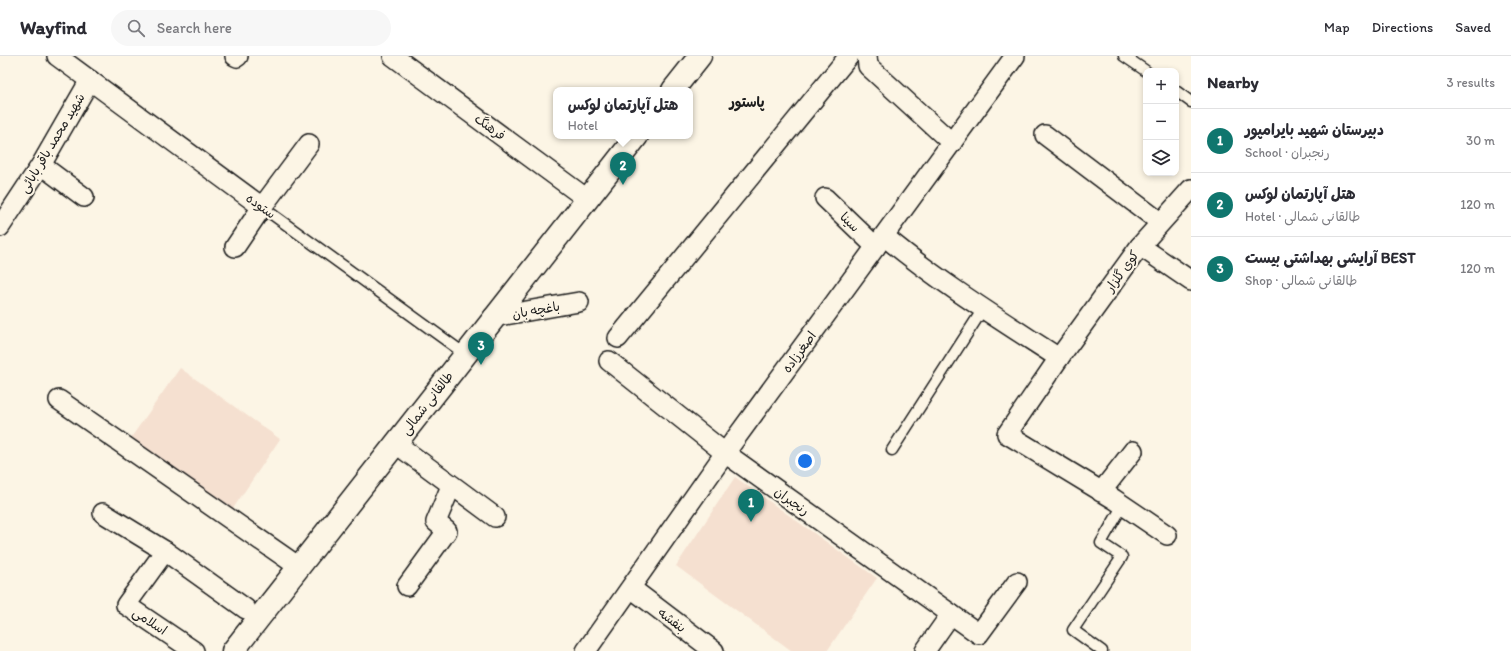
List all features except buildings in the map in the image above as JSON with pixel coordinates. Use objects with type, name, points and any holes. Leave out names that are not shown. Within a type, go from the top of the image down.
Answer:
[{"type":"main road","points":[[675,87],[700,56]]},
{"type":"main road","name":"طالقانی شمالی","points":[[233,651],[493,317],[635,139]]},
{"type":"street","name":"ستوده","points":[[57,56],[262,207]]},
{"type":"street","name":"فرهنگ","points":[[393,56],[587,199]]},
{"type":"street","points":[[618,338],[849,56]]},
{"type":"street","points":[[868,56],[868,66],[952,142]]},
{"type":"street","name":"اصغرزاده","points":[[586,651],[725,454],[1015,56]]},
{"type":"street","name":"شهید محمد باقر بابائی","points":[[0,227],[41,165],[90,80]]},
{"type":"street","points":[[1045,135],[1160,222]]},
{"type":"street","points":[[235,247],[262,207],[309,144]]},
{"type":"street","points":[[41,165],[84,197]]},
{"type":"street","name":"کوی گلزار","points":[[1059,358],[1140,246],[1191,189]]},
{"type":"street","name":"سینا","points":[[825,198],[880,242]]},
{"type":"street","points":[[880,242],[913,261],[958,293],[1059,358],[1007,434],[1168,534]]},
{"type":"street","points":[[1140,246],[1191,281]]},
{"type":"street","name":"باغچه بان","points":[[493,317],[579,302]]},
{"type":"street","name":"رنجبران","points":[[609,361],[725,454],[979,634],[1017,582]]},
{"type":"street","points":[[59,400],[299,567]]},
{"type":"street","points":[[395,444],[495,517]]},
{"type":"street","points":[[1102,492],[1133,451]]},
{"type":"street","points":[[407,586],[447,531],[436,522],[451,486]]},
{"type":"street","points":[[103,513],[165,551],[246,609]]},
{"type":"street","name":"اسلامی","points":[[165,551],[126,604],[194,651]]},
{"type":"street","name":"بنفشه","points":[[631,588],[714,651]]},
{"type":"street","points":[[926,651],[951,614]]},
{"type":"lane","points":[[1124,56],[1143,69]]},
{"type":"lane","points":[[1179,93],[1191,102]]},
{"type":"lane","name":"ستوده","points":[[262,207],[465,354]]},
{"type":"lane","points":[[892,450],[983,309]]},
{"type":"lane","points":[[1102,651],[1074,630],[1122,557],[1100,543],[1123,506]]},
{"type":"shaded area","points":[[180,368],[280,439],[232,510],[130,439]]},
{"type":"shaded area","points":[[735,477],[877,578],[827,651],[792,651],[676,566]]},
{"type":"place","name":"هتل آپارتمان لوکس","points":[[623,185]]},
{"type":"place","name":"آرایشی بهداشتی بیست BEST","points":[[481,365]]},
{"type":"place","name":"دبیرستان شهید بایرامپور","points":[[751,522]]},
{"type":"district","name":"پاستور","points":[[747,102]]}]
